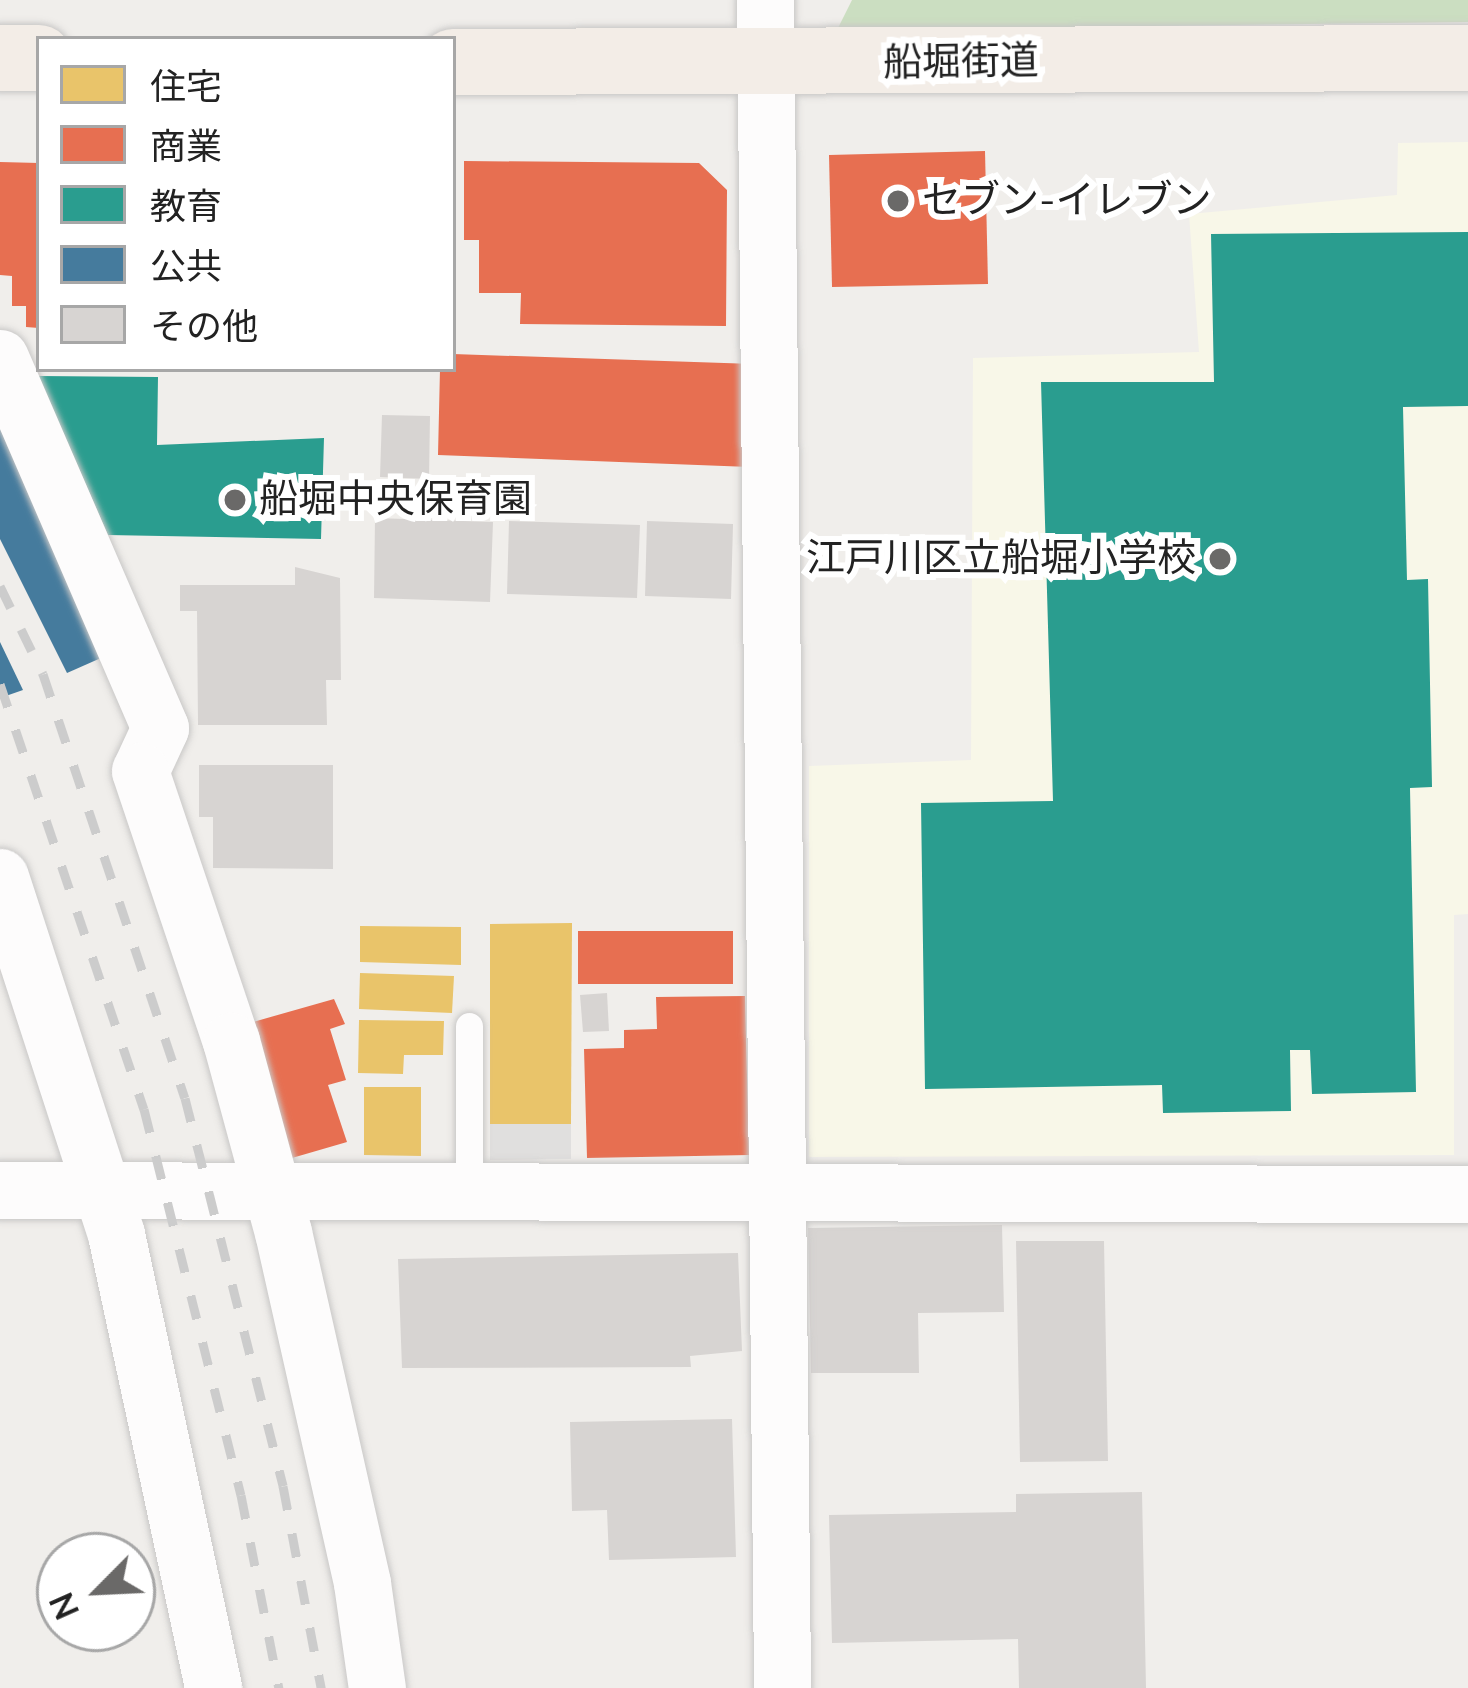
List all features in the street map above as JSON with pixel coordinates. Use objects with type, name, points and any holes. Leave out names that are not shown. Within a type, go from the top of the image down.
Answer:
[{"type":"main road","points":[[0,58],[36,58]]},
{"type":"main road","name":"船堀街道","points":[[456,62],[768,65],[1468,58]]},
{"type":"street","points":[[765,0],[782,1688]]},
{"type":"street","points":[[0,358],[160,728],[140,771],[231,1041],[272,1191],[362,1583],[377,1688]]},
{"type":"street","points":[[0,877],[103,1193],[196,1580],[213,1688]]},
{"type":"street","points":[[0,1190],[1468,1194]]},
{"type":"lane","points":[[469,1026],[469,1188]]},
{"type":"shaded area","name":"江戸川区立船堀小学校","points":[[1468,142],[1468,914],[1454,915],[1454,1155],[809,1157],[809,766],[971,760],[973,358],[1199,352],[1189,214],[1397,195],[1398,143]]},
{"type":"shaded area","points":[[490,1124],[571,1124],[571,1159],[490,1160]]},
{"type":"green space","points":[[852,0],[1468,0],[1468,22],[837,30]]},
{"type":"building: 住宅","points":[[572,923],[571,1124],[490,1124],[490,924]]},
{"type":"building: 住宅","points":[[360,926],[461,927],[461,965],[360,962]]},
{"type":"building: 住宅","points":[[360,973],[454,976],[452,1013],[359,1009]]},
{"type":"building: 住宅","points":[[359,1020],[444,1021],[443,1055],[404,1055],[403,1074],[358,1073]]},
{"type":"building: 住宅","points":[[364,1087],[421,1087],[421,1156],[364,1155]]},
{"type":"building: 商業","points":[[985,151],[988,284],[832,287],[829,155]]},
{"type":"building: 商業","points":[[464,161],[699,163],[727,190],[726,326],[520,324],[521,293],[479,293],[479,240],[464,240]]},
{"type":"building: 商業","points":[[0,162],[36,163],[36,328],[26,327],[26,306],[12,306],[12,276],[0,275]]},
{"type":"building: 商業","points":[[456,354],[754,364],[750,467],[438,455],[440,372],[456,372]]},
{"type":"building: 商業","points":[[578,931],[733,931],[733,984],[578,984]]},
{"type":"building: 商業","points":[[745,996],[749,1155],[587,1158],[584,1049],[624,1048],[624,1030],[657,1029],[656,997]]},
{"type":"building: 商業","points":[[334,999],[345,1024],[330,1029],[346,1080],[328,1085],[347,1142],[292,1158],[253,1022]]},
{"type":"building: 教育","name":"江戸川区立船堀小学校","points":[[1468,232],[1468,406],[1403,407],[1407,580],[1428,579],[1432,787],[1410,788],[1416,1092],[1312,1094],[1310,1050],[1290,1050],[1291,1111],[1163,1113],[1162,1085],[925,1089],[921,803],[1053,801],[1041,382],[1214,382],[1211,234]]},
{"type":"building: 教育","points":[[38,376],[158,377],[157,445],[324,438],[321,539],[108,535]]},
{"type":"building: 公共","points":[[0,418],[110,654],[67,673],[0,539]]},
{"type":"building: 公共","points":[[0,642],[23,690],[0,698]]},
{"type":"building: その他","points":[[382,415],[430,416],[429,479],[380,477]]},
{"type":"building: その他","points":[[375,518],[493,522],[490,602],[374,598]]},
{"type":"building: その他","points":[[509,521],[640,525],[637,598],[507,594]]},
{"type":"building: その他","points":[[647,521],[733,524],[731,599],[645,596]]},
{"type":"building: その他","points":[[295,567],[340,578],[341,680],[326,680],[327,725],[198,725],[197,611],[180,611],[180,585],[295,585]]},
{"type":"building: その他","points":[[199,765],[333,765],[333,869],[213,868],[213,817],[199,817]]},
{"type":"building: その他","points":[[607,993],[609,1031],[583,1032],[580,995]]},
{"type":"building: その他","points":[[1002,1225],[1004,1312],[918,1313],[919,1373],[811,1373],[808,1228]]},
{"type":"building: その他","points":[[1016,1241],[1104,1241],[1108,1461],[1020,1462]]},
{"type":"building: その他","points":[[738,1253],[742,1351],[690,1356],[691,1367],[402,1368],[398,1259]]},
{"type":"building: その他","points":[[732,1419],[736,1557],[609,1560],[607,1510],[572,1511],[570,1422]]},
{"type":"building: その他","points":[[1142,1492],[1146,1688],[1019,1688],[1018,1639],[832,1643],[829,1515],[1016,1512],[1016,1494]]},
{"type":"railway","points":[[0,586],[43,674],[185,1098],[283,1486],[321,1688]]},
{"type":"railway","points":[[0,684],[144,1109],[241,1495],[279,1688]]},
{"type":"place","name":"セブン-イレブン","points":[[898,201]]},
{"type":"place","name":"船堀中央保育園","points":[[235,500]]},
{"type":"place","name":"江戸川区立船堀小学校","points":[[1220,559]]}]
